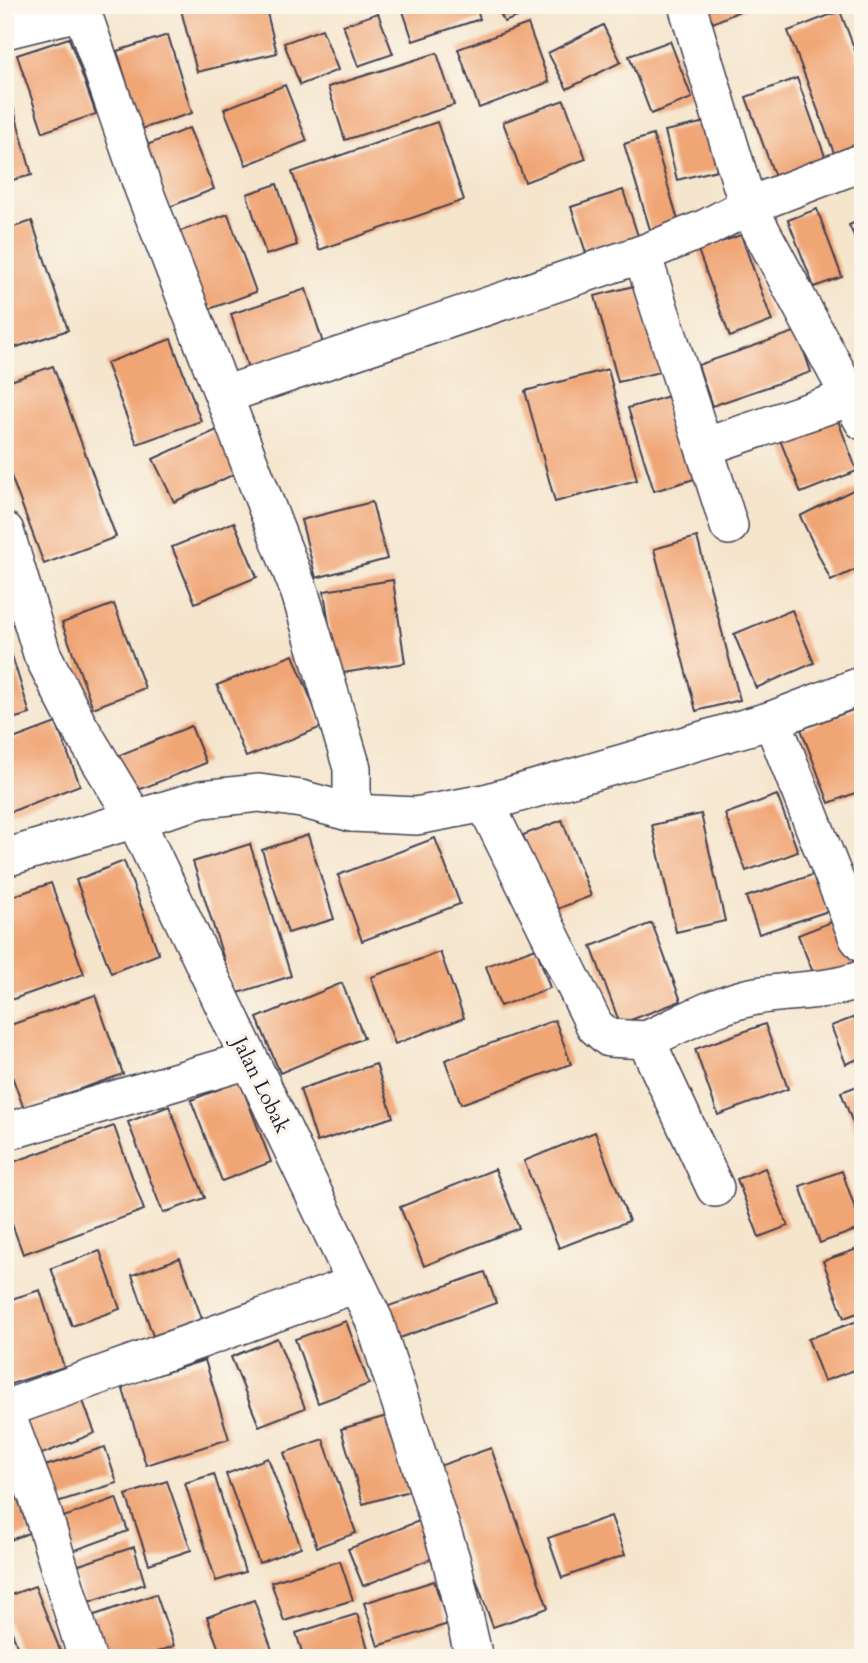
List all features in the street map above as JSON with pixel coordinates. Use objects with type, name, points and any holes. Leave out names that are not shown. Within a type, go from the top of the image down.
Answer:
[{"type":"street","points":[[687,5],[748,206],[856,410],[704,447]]},
{"type":"street","points":[[5,30],[90,8],[143,188],[300,593],[352,768],[352,813]]},
{"type":"street","points":[[224,395],[642,254],[708,227],[748,206],[863,162]]},
{"type":"street","points":[[642,254],[729,526]]},
{"type":"street","name":"Jalan Lobak","points":[[5,531],[42,654],[77,723],[135,819],[374,1320],[451,1559],[474,1658]]},
{"type":"street","points":[[5,858],[202,799],[259,793],[301,799],[352,813],[416,816],[485,803],[631,763],[772,720],[863,685]]},
{"type":"street","points":[[772,720],[858,938],[863,944]]},
{"type":"street","points":[[485,803],[595,1026],[609,1038],[646,1040],[729,1002],[807,991],[863,979]]},
{"type":"street","points":[[646,1040],[715,1188]]},
{"type":"street","points":[[5,1132],[249,1060]]},
{"type":"street","points":[[87,1658],[39,1501],[5,1410],[356,1284]]},
{"type":"building","points":[[265,5],[277,53],[197,72],[180,6]]},
{"type":"building","points":[[401,5],[475,5],[480,19],[413,41]]},
{"type":"building","points":[[497,5],[541,5],[542,8],[504,22]]},
{"type":"building","points":[[705,5],[753,5],[713,23]]},
{"type":"building","points":[[840,11],[863,71],[863,142],[834,153],[788,31]]},
{"type":"building","points":[[378,13],[393,54],[358,66],[343,25]]},
{"type":"building","points":[[528,24],[549,82],[479,108],[458,49]]},
{"type":"building","points":[[603,25],[621,62],[567,89],[548,53]]},
{"type":"building","points":[[322,29],[338,70],[300,85],[284,43]]},
{"type":"building","points":[[168,35],[192,113],[141,129],[117,51]]},
{"type":"building","points":[[69,38],[96,114],[43,132],[17,55]]},
{"type":"building","points":[[670,41],[692,98],[651,114],[629,56]]},
{"type":"building","points":[[437,53],[454,105],[345,140],[328,87]]},
{"type":"building","points":[[5,78],[32,175],[5,182]]},
{"type":"building","points":[[797,78],[827,162],[776,180],[746,97]]},
{"type":"building","points":[[285,85],[307,141],[246,165],[224,109]]},
{"type":"building","points":[[564,100],[586,159],[525,182],[503,122]]},
{"type":"building","points":[[437,122],[464,200],[319,250],[292,172]]},
{"type":"building","points":[[706,122],[717,170],[677,180],[665,131]]},
{"type":"building","points":[[189,128],[214,189],[162,210],[137,149]]},
{"type":"building","points":[[653,135],[680,227],[652,236],[624,144]]},
{"type":"building","points":[[277,184],[297,245],[266,255],[247,194]]},
{"type":"building","points":[[623,190],[641,245],[589,262],[571,207]]},
{"type":"building","points":[[817,209],[842,277],[814,287],[788,220]]},
{"type":"building","points":[[228,214],[256,292],[204,311],[175,233]]},
{"type":"building","points":[[863,219],[863,255],[849,225]]},
{"type":"building","points":[[32,221],[68,330],[5,351],[5,230]]},
{"type":"building","points":[[741,235],[772,321],[730,337],[698,250]]},
{"type":"building","points":[[649,282],[672,369],[618,382],[595,296]]},
{"type":"building","points":[[306,289],[326,353],[251,378],[231,314]]},
{"type":"building","points":[[797,331],[811,372],[712,406],[698,365]]},
{"type":"building","points":[[171,339],[201,421],[137,444],[106,363]]},
{"type":"building","points":[[53,366],[116,537],[44,564],[5,460],[5,383]]},
{"type":"building","points":[[608,369],[637,480],[555,502],[525,391]]},
{"type":"building","points":[[676,394],[701,477],[654,491],[628,408]]},
{"type":"building","points":[[834,410],[857,471],[801,493],[777,432]]},
{"type":"building","points":[[219,429],[239,472],[174,502],[153,459]]},
{"type":"building","points":[[863,485],[863,566],[831,581],[800,516]]},
{"type":"building","points":[[372,502],[387,559],[316,578],[301,520]]},
{"type":"building","points":[[234,522],[257,577],[195,603],[172,547]]},
{"type":"building","points":[[697,537],[740,700],[696,711],[654,549]]},
{"type":"building","points":[[393,580],[405,663],[336,674],[324,591]]},
{"type":"building","points":[[114,604],[145,688],[93,708],[62,623]]},
{"type":"building","points":[[792,610],[814,663],[756,688],[734,634]]},
{"type":"building","points":[[9,646],[30,714],[5,721],[5,648]]},
{"type":"building","points":[[293,655],[322,727],[246,757],[217,685]]},
{"type":"building","points":[[858,708],[863,721],[863,790],[829,803],[801,729]]},
{"type":"building","points":[[56,723],[80,785],[5,814],[5,742]]},
{"type":"building","points":[[191,726],[206,763],[131,793],[117,756]]},
{"type":"building","points":[[777,795],[798,852],[746,871],[725,814]]},
{"type":"building","points":[[701,814],[725,921],[676,932],[652,825]]},
{"type":"building","points":[[562,820],[591,896],[552,911],[523,835]]},
{"type":"building","points":[[308,835],[334,919],[288,933],[262,850]]},
{"type":"building","points":[[435,838],[460,904],[362,941],[338,875]]},
{"type":"building","points":[[250,844],[291,976],[235,994],[193,862]]},
{"type":"building","points":[[124,861],[159,954],[111,973],[76,880]]},
{"type":"building","points":[[815,874],[828,911],[759,934],[746,897]]},
{"type":"building","points":[[51,883],[84,974],[5,1002],[5,899]]},
{"type":"building","points":[[839,919],[859,969],[818,985],[798,935]]},
{"type":"building","points":[[652,923],[681,1001],[620,1024],[591,946]]},
{"type":"building","points":[[536,948],[550,988],[500,1006],[486,966]]},
{"type":"building","points":[[440,952],[464,1018],[395,1044],[371,977]]},
{"type":"building","points":[[342,983],[364,1038],[280,1073],[257,1018]]},
{"type":"building","points":[[95,995],[123,1074],[24,1109],[5,1057],[5,1027]]},
{"type":"building","points":[[863,1014],[863,1057],[846,1064],[831,1026]]},
{"type":"building","points":[[555,1020],[571,1064],[461,1104],[445,1060]]},
{"type":"building","points":[[765,1024],[788,1089],[718,1115],[695,1049]]},
{"type":"building","points":[[376,1064],[393,1117],[317,1142],[300,1089]]},
{"type":"building","points":[[240,1081],[271,1162],[222,1181],[191,1100]]},
{"type":"building","points":[[863,1084],[863,1137],[859,1139],[841,1092]]},
{"type":"building","points":[[169,1106],[205,1198],[163,1213],[128,1122]]},
{"type":"building","points":[[114,1126],[144,1210],[23,1254],[5,1205],[5,1165]]},
{"type":"building","points":[[595,1132],[629,1221],[559,1248],[524,1161]]},
{"type":"building","points":[[765,1168],[788,1226],[759,1237],[737,1179]]},
{"type":"building","points":[[495,1169],[519,1228],[424,1266],[400,1207]]},
{"type":"building","points":[[842,1171],[862,1228],[820,1243],[800,1186]]},
{"type":"building","points":[[863,1247],[863,1311],[844,1318],[823,1261]]},
{"type":"building","points":[[100,1251],[120,1309],[72,1326],[51,1268]]},
{"type":"building","points":[[180,1258],[202,1319],[153,1336],[132,1275]]},
{"type":"building","points":[[485,1272],[496,1303],[397,1339],[386,1307]]},
{"type":"building","points":[[40,1290],[64,1367],[5,1386],[5,1301]]},
{"type":"building","points":[[863,1319],[863,1367],[824,1381],[808,1339]]},
{"type":"building","points":[[346,1321],[369,1384],[318,1403],[295,1339]]},
{"type":"building","points":[[277,1338],[305,1408],[259,1426],[231,1357]]},
{"type":"building","points":[[205,1360],[229,1439],[146,1465],[122,1386]]},
{"type":"building","points":[[80,1393],[95,1433],[37,1456],[21,1416]]},
{"type":"building","points":[[387,1416],[409,1491],[363,1504],[341,1429]]},
{"type":"building","points":[[323,1439],[356,1533],[317,1547],[284,1453]]},
{"type":"building","points":[[105,1447],[117,1483],[54,1503],[42,1467]]},
{"type":"building","points":[[491,1448],[548,1608],[493,1627],[436,1467]]},
{"type":"building","points":[[268,1458],[301,1547],[259,1563],[226,1474]]},
{"type":"building","points":[[214,1474],[245,1572],[216,1581],[185,1483]]},
{"type":"building","points":[[167,1481],[191,1550],[149,1564],[126,1495]]},
{"type":"building","points":[[14,1486],[29,1533],[5,1542],[5,1489]]},
{"type":"building","points":[[116,1498],[128,1531],[70,1552],[58,1519]]},
{"type":"building","points":[[611,1516],[625,1555],[562,1578],[548,1538]]},
{"type":"building","points":[[424,1519],[438,1556],[363,1586],[348,1549]]},
{"type":"building","points":[[134,1547],[145,1584],[85,1603],[73,1567]]},
{"type":"building","points":[[340,1561],[353,1600],[284,1621],[271,1582]]},
{"type":"building","points":[[434,1581],[448,1624],[378,1646],[364,1603]]},
{"type":"building","points":[[35,1586],[63,1658],[22,1658],[5,1614],[5,1597]]},
{"type":"building","points":[[156,1594],[174,1646],[140,1658],[99,1658],[86,1618]]},
{"type":"building","points":[[254,1600],[275,1658],[222,1658],[207,1617]]},
{"type":"building","points":[[357,1614],[371,1658],[304,1658],[296,1633]]}]
